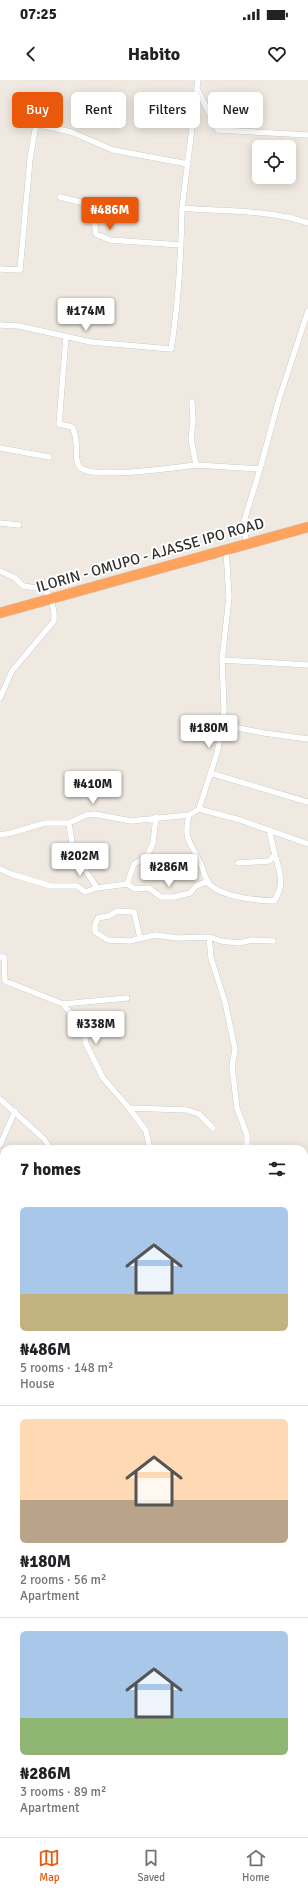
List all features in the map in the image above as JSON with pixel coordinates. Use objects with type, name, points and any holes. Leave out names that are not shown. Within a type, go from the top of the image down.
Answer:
[{"type":"highway","name":"ILORIN - OMUPO - AJASSE IPO ROAD","points":[[0,613],[308,527]]},
{"type":"street","points":[[0,325],[19,326],[92,342],[171,349],[176,322],[182,245],[182,208],[198,80]]},
{"type":"street","points":[[197,89],[218,130],[308,135]]},
{"type":"street","points":[[0,269],[20,270],[30,159],[36,124],[72,132],[113,150],[188,164]]},
{"type":"street","points":[[60,197],[80,202],[93,211],[96,234],[103,238],[110,240],[182,245]]},
{"type":"street","points":[[182,208],[266,214],[298,219],[308,223]]},
{"type":"street","points":[[247,543],[244,529],[245,518],[260,469],[278,399],[308,312]]},
{"type":"street","points":[[66,337],[59,424],[72,427],[76,433],[77,461],[82,469],[88,472],[106,473],[152,471],[196,465],[260,469]]},
{"type":"street","points":[[192,402],[194,408],[191,439],[196,465]]},
{"type":"street","points":[[0,448],[49,457]]},
{"type":"street","points":[[0,523],[19,525]]},
{"type":"street","points":[[0,835],[45,823],[69,823],[86,815],[94,814],[131,821],[156,817],[190,815],[198,809],[210,773],[223,725],[224,708],[222,660],[229,597],[226,550]]},
{"type":"street","points":[[0,571],[15,578],[23,586],[44,589],[51,598],[54,612],[54,621],[12,671],[0,698]]},
{"type":"street","points":[[222,660],[308,665]]},
{"type":"street","points":[[223,725],[264,733],[308,739]]},
{"type":"street","points":[[210,773],[308,802]]},
{"type":"street","points":[[198,809],[240,820],[308,844]]},
{"type":"street","points":[[190,815],[186,835],[204,868],[208,882],[246,900],[274,901],[279,895],[281,877],[274,855],[269,830]]},
{"type":"street","points":[[127,884],[134,864],[147,856],[153,843],[156,817]]},
{"type":"street","points":[[69,823],[73,851],[97,888]]},
{"type":"street","points":[[238,863],[269,861],[274,855]]},
{"type":"street","points":[[0,869],[11,874],[51,886],[77,886],[85,892],[97,888],[127,884],[135,889],[150,888],[161,897],[174,897],[190,893],[196,886],[208,882]]},
{"type":"street","points":[[140,938],[134,912],[117,911],[109,916],[98,918],[95,925],[95,932],[108,940],[130,941],[155,935],[177,938],[209,937],[221,941],[238,943],[253,940],[273,941]]},
{"type":"street","points":[[209,937],[211,958],[225,1002],[235,1049],[232,1067],[237,1108],[247,1135],[247,1145]]},
{"type":"street","points":[[0,958],[4,957],[5,981],[63,1004],[127,998]]},
{"type":"street","points":[[63,1004],[84,1032],[86,1044],[103,1078],[129,1108],[146,1131],[149,1145]]},
{"type":"street","points":[[0,1099],[15,1111],[44,1139],[48,1145]]},
{"type":"street","points":[[129,1108],[187,1110],[199,1114],[213,1128]]},
{"type":"street","points":[[0,1145],[15,1111]]}]
